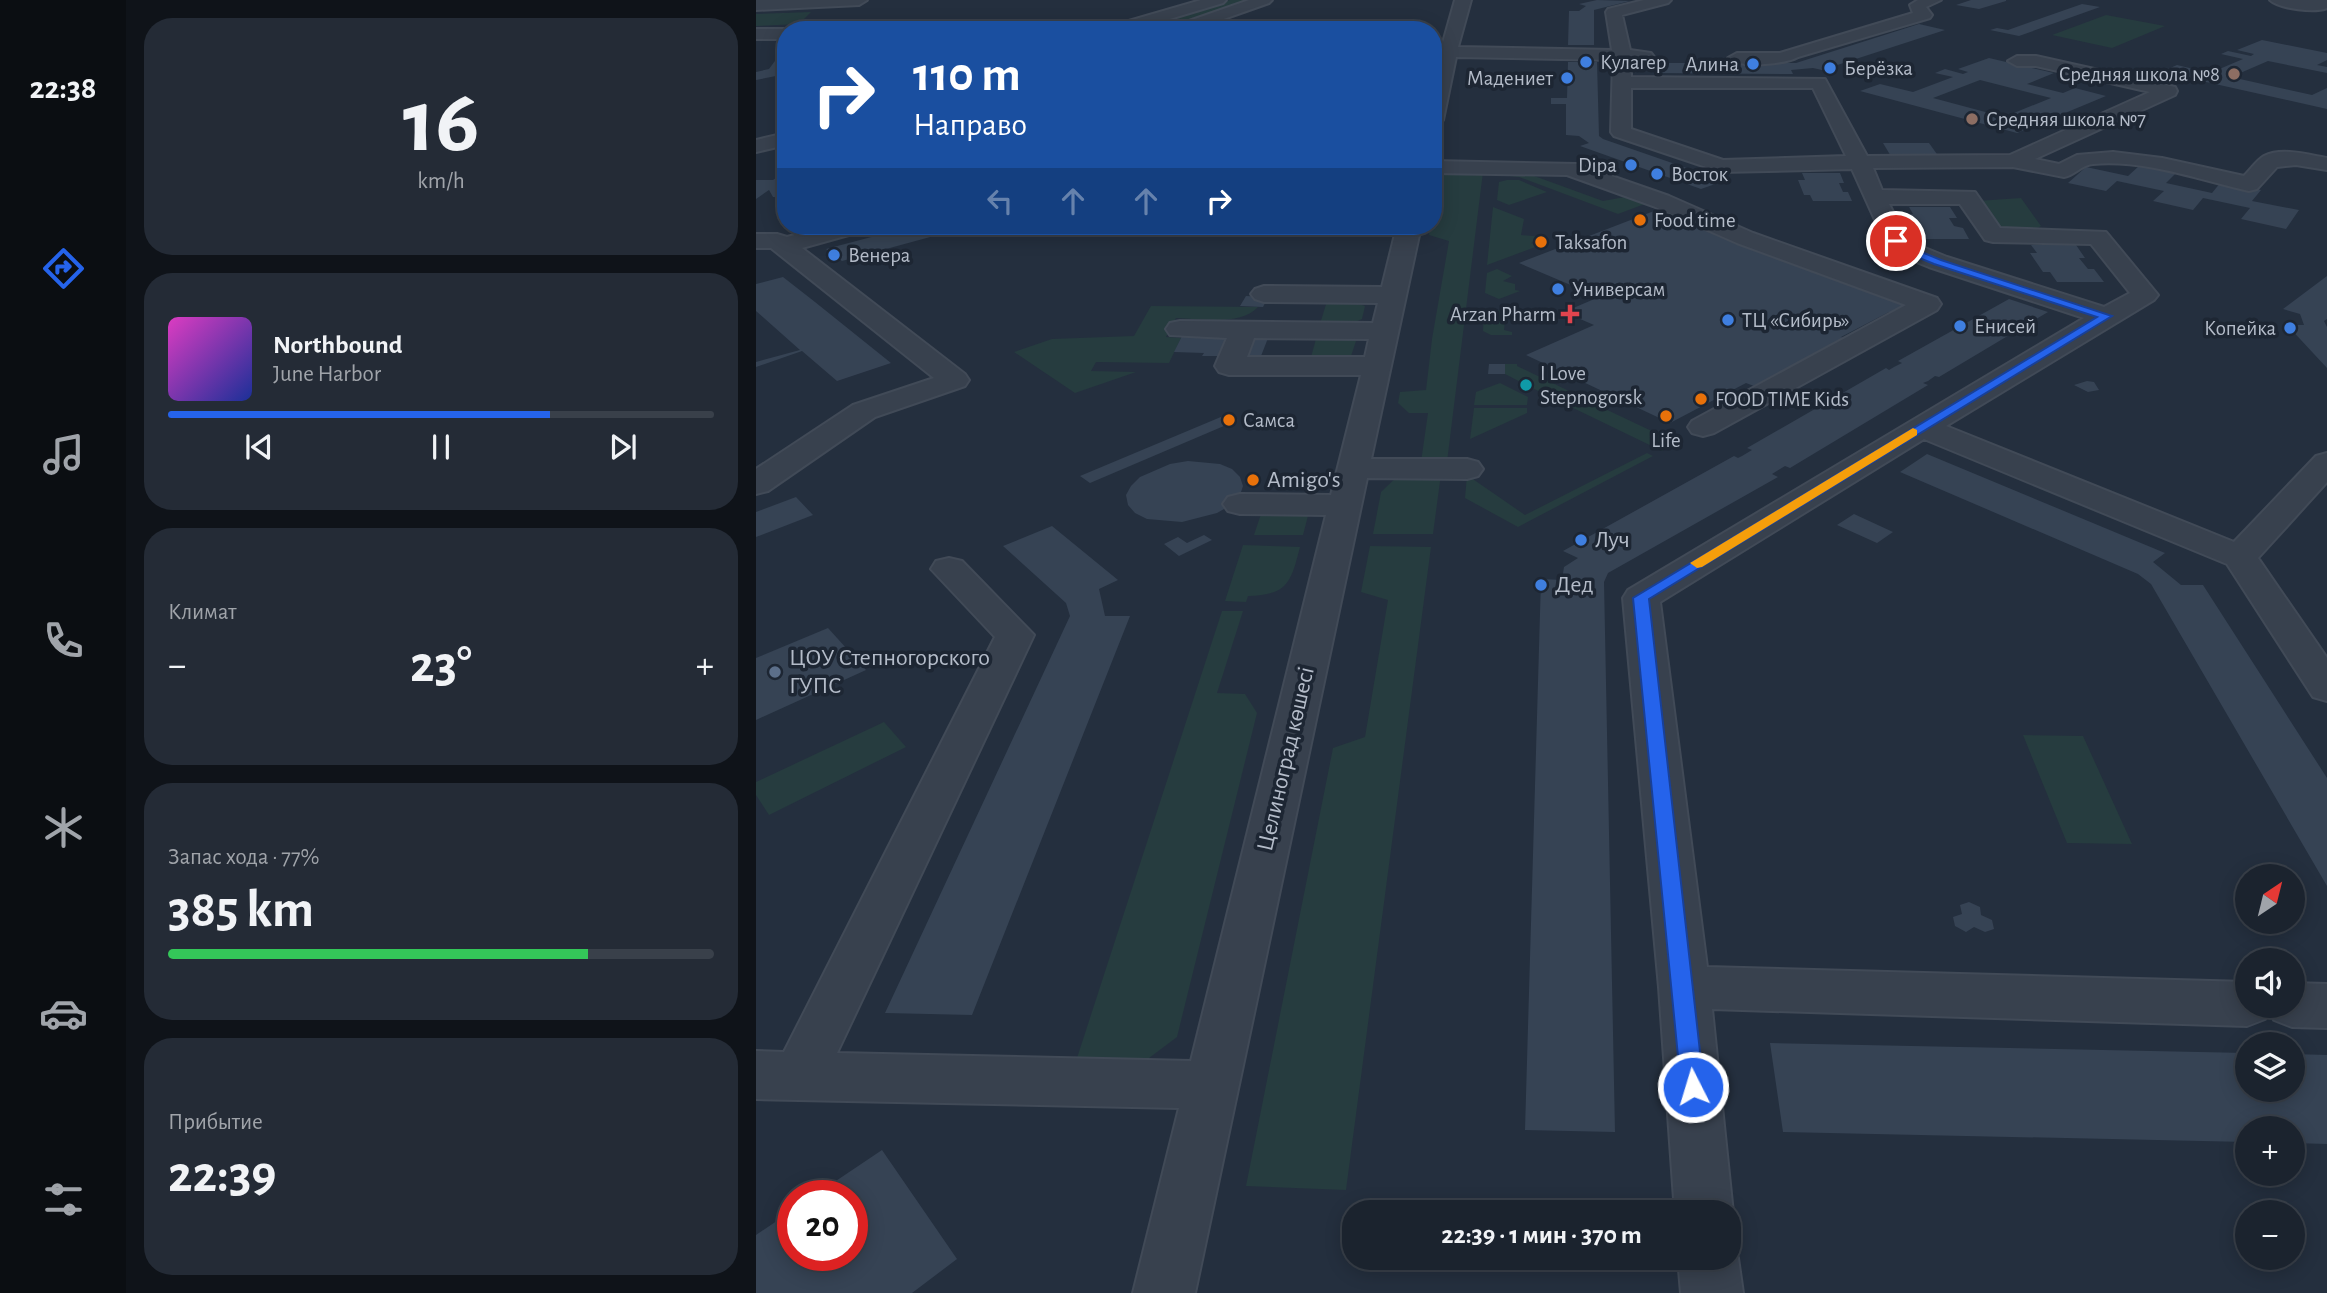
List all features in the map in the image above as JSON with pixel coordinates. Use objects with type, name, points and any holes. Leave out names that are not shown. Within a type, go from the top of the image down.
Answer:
[{"type":"street","points":[[756,5],[861,0]]},
{"type":"street","points":[[846,20],[861,0]]},
{"type":"street","points":[[1146,21],[1219,0]]},
{"type":"street","points":[[1203,21],[1264,0]]},
{"type":"street","points":[[1663,0],[1614,12],[1622,55],[1621,132],[1721,166],[2013,161],[2064,171],[2075,162],[2091,158],[2133,160],[2249,184],[2271,161],[2296,159],[2327,164]]},
{"type":"street","points":[[1718,58],[1784,58],[1924,15],[1919,11],[1918,5],[1933,0]]},
{"type":"street","points":[[2278,0],[2320,6],[2326,0]]},
{"type":"street","points":[[1460,2],[1443,56],[1665,57]]},
{"type":"street","points":[[1215,17],[1224,21]]},
{"type":"street","points":[[2013,161],[2168,91],[2036,61],[2017,61]]},
{"type":"street","points":[[1622,82],[1819,83],[1860,162],[1898,246],[2106,316]]},
{"type":"street","points":[[756,146],[777,141]]},
{"type":"street","points":[[1442,167],[1569,169],[1661,201],[1745,238],[1928,304],[1703,427]]},
{"type":"street","points":[[1874,197],[1967,197],[2026,290]]},
{"type":"street","points":[[770,244],[812,235]]},
{"type":"street","name":"Целиноград көшесі","points":[[1164,1293],[1407,235]]},
{"type":"street","points":[[1703,1200],[1684,987],[1641,598],[2145,295],[2098,237],[1993,235]]},
{"type":"street","points":[[756,484],[864,411],[955,380],[770,244]]},
{"type":"street","points":[[1264,294],[1393,295]]},
{"type":"street","points":[[1265,365],[1292,294]]},
{"type":"street","points":[[1180,329],[1385,331]]},
{"type":"street","points":[[1244,329],[1229,366],[1376,366]]},
{"type":"street","points":[[1921,428],[2240,557],[2327,688]]},
{"type":"street","points":[[2240,557],[2327,463]]},
{"type":"street","points":[[1352,468],[1466,469]]},
{"type":"street","points":[[1240,504],[1344,505]]},
{"type":"street","points":[[949,569],[1015,635],[778,1075],[1213,1085]]},
{"type":"street","points":[[1684,987],[2235,1004]]},
{"type":"street","points":[[2305,1005],[2327,1006]]},
{"type":"street","points":[[1709,1270],[1712,1293]]},
{"type":"green space","points":[[1230,0],[1254,0],[1194,21],[1159,21]]},
{"type":"green space","points":[[811,12],[802,21],[777,21],[777,25],[756,26],[756,14]]},
{"type":"green space","points":[[2106,15],[2165,26],[2112,48],[2052,35]]},
{"type":"green space","points":[[1455,171],[1483,172],[1447,462],[1421,462],[1428,413],[1409,413],[1398,403],[1400,392],[1426,390],[1449,241],[1429,235],[1442,235],[1442,175]]},
{"type":"green space","points":[[1500,172],[1523,172],[1603,201],[1625,197],[1650,202],[1618,214],[1519,177],[1500,175]]},
{"type":"green space","points":[[1519,180],[1547,192],[1509,205],[1497,200],[1499,182]]},
{"type":"green space","points":[[2021,198],[2041,226],[2026,230],[1998,226],[1977,201]]},
{"type":"green space","points":[[1493,207],[1524,219],[1521,235],[1545,237],[1531,243],[1538,246],[1487,265]]},
{"type":"green space","points":[[1497,269],[1512,276],[1503,281],[1515,284],[1515,290],[1520,291],[1499,299],[1485,293],[1487,273]]},
{"type":"green space","points":[[1327,301],[1353,302],[1365,306],[1362,319],[1353,323],[1320,324]]},
{"type":"green space","points":[[1151,306],[1258,307],[1251,313],[1231,319],[1176,318],[1166,337],[1181,338],[1169,363],[1096,362],[1091,371],[1136,372],[1075,393],[1014,352],[1052,339],[1134,336]]},
{"type":"green space","points":[[1484,310],[1506,310],[1504,330],[1512,332],[1512,335],[1491,335],[1483,331]]},
{"type":"green space","points":[[1317,335],[1351,338],[1356,341],[1351,356],[1345,359],[1310,361]]},
{"type":"green space","points":[[1505,364],[1517,364],[1569,391],[1554,399],[1505,374]]},
{"type":"green space","points":[[1500,383],[1528,397],[1527,405],[1474,405],[1476,392]]},
{"type":"green space","points":[[1582,398],[1677,443],[1662,451],[1567,405]]},
{"type":"green space","points":[[1474,408],[1527,408],[1527,413],[1470,439]]},
{"type":"green space","points":[[1647,453],[1653,456],[1518,527],[1465,498],[1467,475],[1525,515]]},
{"type":"green space","points":[[1401,473],[1441,474],[1433,534],[1373,534],[1381,492]]},
{"type":"green space","points":[[1262,511],[1309,512],[1303,535],[1254,535]]},
{"type":"green space","points":[[1243,545],[1300,547],[1290,578],[1280,589],[1272,593],[1248,596],[1246,602],[1225,601]]},
{"type":"green space","points":[[1370,546],[1431,547],[1346,1190],[1246,1186],[1333,748],[1365,737],[1388,600],[1361,592]]},
{"type":"green space","points":[[1222,611],[1243,611],[1217,693],[1245,694],[1257,713],[1177,1037],[1145,1061],[1077,1058]]},
{"type":"green space","points":[[884,722],[906,747],[769,815],[756,795],[756,782]]},
{"type":"green space","points":[[2023,735],[2083,736],[2132,844],[2067,843]]},
{"type":"building","points":[[1597,0],[1630,1],[1594,10],[1594,45],[1568,45],[1569,11],[1579,11],[1586,6],[1579,4]]},
{"type":"building","points":[[1971,0],[2006,1],[1979,9],[1956,5]]},
{"type":"building","points":[[2082,4],[2100,7],[2019,36],[1990,30],[2008,30]]},
{"type":"building","points":[[1919,24],[1945,30],[1822,70],[1791,70],[1793,74],[1656,73],[1654,63],[1796,63]]},
{"type":"building","points":[[2262,40],[2327,53],[2327,60],[2317,65],[2327,67],[2327,73],[2268,61],[2231,77],[2312,95],[2327,88],[2327,109],[2161,72],[2177,65],[2210,73],[2243,59],[2221,54],[2228,51],[2251,56],[2254,54],[2237,50]]},
{"type":"building","points":[[777,58],[777,76],[756,80],[756,72],[769,69]]},
{"type":"building","points":[[1989,58],[2054,73],[2027,84],[2063,93],[2075,88],[2106,96],[2017,133],[1860,91],[1880,84],[1913,92],[1953,77],[1935,73],[1945,69],[1963,74],[1968,72],[1958,69]],"holes":[[[1980,80],[2051,98],[2004,117],[1933,98]]]},
{"type":"building","points":[[1568,62],[1597,62],[1599,136],[1724,181],[1701,189],[1580,146],[1589,143],[1579,136],[1566,135],[1566,104],[1551,104],[1551,98],[1567,98]]},
{"type":"building","points":[[1883,143],[1929,143],[1939,157],[1892,158]]},
{"type":"building","points":[[2139,166],[2176,173],[2166,183],[2212,193],[2221,182],[2261,190],[2252,201],[2299,210],[2286,229],[2241,219],[2250,208],[2203,198],[2193,210],[2153,201],[2164,191],[2117,181],[2106,191],[2068,183],[2086,167],[2128,176]]},
{"type":"building","points":[[1802,173],[1840,173],[1844,183],[1839,183],[1852,201],[1813,201],[1810,195],[1804,195],[1798,180],[1805,180]]},
{"type":"building","points":[[777,177],[777,197],[773,197],[769,190],[756,199],[756,180],[773,180]]},
{"type":"building","points":[[1909,207],[1950,207],[1957,218],[1949,218],[1954,226],[1963,228],[1969,239],[1926,239],[1921,230],[1916,230],[1907,214],[1913,214]]},
{"type":"building","name":"ТЦ «Сибирь»","points":[[1654,211],[1913,304],[1894,314],[1889,312],[1841,337],[1848,340],[1768,379],[1773,381],[1759,388],[1746,383],[1670,423],[1526,355],[1594,325],[1564,312],[1599,297],[1519,263]]},
{"type":"building","points":[[879,235],[938,235],[842,261],[826,249]]},
{"type":"building","points":[[2031,245],[2076,245],[2085,258],[2079,258],[2088,269],[2094,269],[2104,282],[2057,282],[2050,272],[2043,272],[2030,253],[2037,253]]},
{"type":"building","points":[[2327,276],[2327,319],[2324,321],[2327,327],[2327,368],[2287,325],[2304,325],[2300,314],[2283,309]]},
{"type":"building","points":[[783,277],[891,363],[837,381],[802,351],[756,367],[756,362],[800,350],[756,311],[756,284]]},
{"type":"building","points":[[1246,296],[1268,297],[1263,307],[1240,306]]},
{"type":"building","points":[[2009,299],[2048,312],[1939,377],[1935,376],[1923,383],[1928,385],[1790,468],[1785,466],[1772,474],[1778,477],[1608,573],[1604,582],[1615,1132],[1525,1130],[1541,579],[1562,580],[1564,567],[1578,558],[1563,551],[1734,456],[1742,456],[1752,450],[1747,448],[1886,368],[1889,370],[1902,363],[1898,361]]},
{"type":"building","points":[[1272,328],[1261,356],[1202,356],[1204,353],[1174,352],[1184,332]]},
{"type":"building","points":[[1489,364],[1505,364],[1505,374],[1488,374]]},
{"type":"building","points":[[2094,382],[2099,390],[2088,392],[2074,385]]},
{"type":"building","points":[[1228,414],[1238,420],[1090,483],[1080,476]]},
{"type":"building","points":[[1927,454],[2165,553],[2153,562],[2181,585],[2203,585],[2327,778],[2327,886],[2151,584],[2138,574],[1900,472]]},
{"type":"building","points":[[1188,461],[1220,464],[1232,469],[1240,477],[1243,486],[1240,495],[1231,505],[1217,513],[1182,522],[1147,519],[1135,513],[1128,505],[1126,495],[1140,477],[1170,464]]},
{"type":"building","points":[[796,497],[813,515],[756,537],[756,512]]},
{"type":"building","points":[[1854,514],[1893,532],[1877,543],[1837,525]]},
{"type":"building","points":[[1052,526],[1118,580],[1099,589],[1105,616],[1130,616],[972,1015],[885,1013],[1070,616],[1066,603],[1003,546]]},
{"type":"building","points":[[1204,535],[1212,540],[1179,556],[1164,544],[1178,537],[1187,543]]},
{"type":"building","points":[[828,628],[866,670],[756,720],[756,658]]},
{"type":"building","points":[[1969,902],[1980,907],[1981,915],[1992,920],[1994,929],[1985,932],[1974,927],[1966,932],[1955,926],[1953,917],[1962,914],[1960,905]]},
{"type":"building","points":[[1770,1043],[2235,1053],[2235,1102],[2305,1102],[2305,1054],[2327,1055],[2327,1144],[2305,1143],[2305,1116],[2235,1116],[2235,1142],[1783,1132]]},
{"type":"building","points":[[882,1150],[957,1259],[912,1293],[756,1293],[756,1235],[777,1221],[777,1271],[868,1271],[868,1180],[837,1180]]},
{"type":"slow traffic","points":[[1697,563],[1913,432]]},
{"type":"place","name":"Кулагер","points":[[1586,62]]},
{"type":"place","name":"Алина","points":[[1753,64]]},
{"type":"place","name":"Берёзка","points":[[1830,68]]},
{"type":"place","name":"Средняя школа №8","points":[[2234,74]]},
{"type":"place","name":"Мадениет","points":[[1567,78]]},
{"type":"place","name":"Средняя школа №7","points":[[1972,119]]},
{"type":"place","name":"Dipa","points":[[1631,165]]},
{"type":"place","name":"Восток","points":[[1657,174]]},
{"type":"place","name":"Food time","points":[[1640,220]]},
{"type":"place","name":"Taksafon","points":[[1541,242]]},
{"type":"place","name":"Венера","points":[[834,255]]},
{"type":"place","name":"Универсам","points":[[1558,289]]},
{"type":"place","name":"Arzan Pharm","points":[[1570,314]]},
{"type":"place","name":"ТЦ «Сибирь»","points":[[1728,320]]},
{"type":"place","name":"Енисей","points":[[1960,326]]},
{"type":"place","name":"Копейка","points":[[2290,328]]},
{"type":"place","name":"I Love Stepnogorsk","points":[[1526,385]]},
{"type":"place","name":"FOOD TIME Kids","points":[[1701,399]]},
{"type":"place","name":"Life","points":[[1666,416]]},
{"type":"place","name":"Самса","points":[[1229,420]]},
{"type":"place","name":"Amigo's","points":[[1253,480]]},
{"type":"place","name":"Луч","points":[[1581,540]]},
{"type":"place","name":"Дед","points":[[1541,585]]},
{"type":"place","name":"ЦОУ Степногорского ГУПС","points":[[775,672]]},
{"type":"route","points":[[1693,1087],[1641,598],[2106,316],[1938,262],[1898,246],[1896,241]]}]
